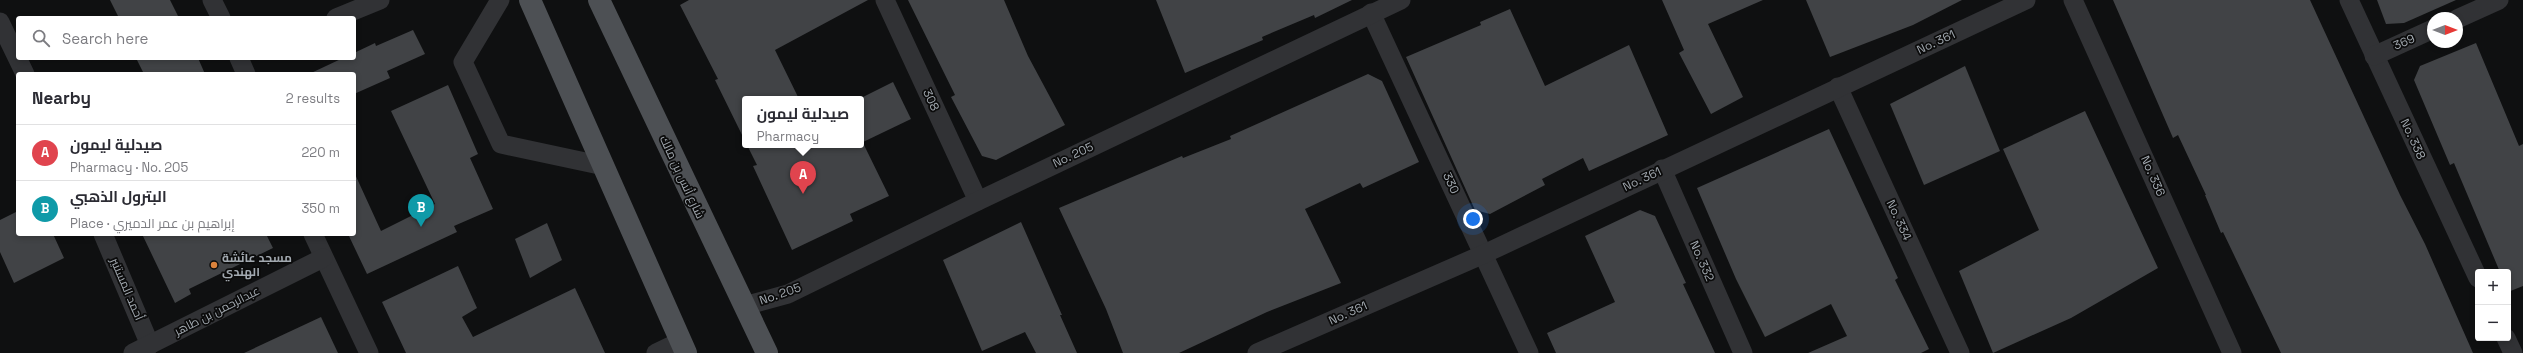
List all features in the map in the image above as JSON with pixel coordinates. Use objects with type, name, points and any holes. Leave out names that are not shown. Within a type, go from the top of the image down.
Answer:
[{"type":"main road","points":[[530,0],[683,347]]},
{"type":"main road","name":"شارع أنس بن مالك","points":[[599,0],[767,353]]},
{"type":"street","points":[[212,0],[220,16]]},
{"type":"street","points":[[341,16],[380,0]]},
{"type":"street","points":[[500,0],[463,62],[501,144],[604,166]]},
{"type":"street","name":"308","points":[[884,0],[978,201]]},
{"type":"street","name":"No. 205","points":[[744,306],[788,294],[978,201],[1401,0]]},
{"type":"street","name":"No. 361","points":[[1257,353],[1484,254],[1662,169],[2026,0]]},
{"type":"street","name":"No. 336","points":[[2073,0],[2232,353]]},
{"type":"street","name":"No. 338","points":[[2349,0],[2475,272]]},
{"type":"street","points":[[2463,16],[2499,0]]},
{"type":"street","name":"330","points":[[1372,13],[1529,353]]},
{"type":"street","points":[[0,22],[16,55]]},
{"type":"street","name":"369","points":[[2374,56],[2427,32]]},
{"type":"street","points":[[18,60],[24,72]]},
{"type":"street","points":[[240,60],[245,72]]},
{"type":"street","name":"No. 334","points":[[1838,87],[1960,353]]},
{"type":"street","name":"No. 332","points":[[1662,169],[1744,353]]},
{"type":"street","name":"أحمد المستنير","points":[[104,236],[150,345]]},
{"type":"street","points":[[315,236],[323,258],[369,353]]},
{"type":"street","name":"عبدالرحمن بن طاهر","points":[[133,353],[323,258]]},
{"type":"street","points":[[656,353],[683,347]]},
{"type":"building","points":[[110,0],[170,0],[178,16],[118,16]]},
{"type":"building","points":[[689,0],[868,0],[775,50],[798,96],[742,96],[742,135],[715,80],[718,79],[680,5]]},
{"type":"building","points":[[908,0],[1004,0],[1028,56],[1065,125],[996,160],[982,156],[951,97],[955,95]]},
{"type":"building","points":[[1156,0],[1352,0],[1315,18],[1314,15],[1262,37],[1263,40],[1185,73]]},
{"type":"building","points":[[1662,0],[1763,0],[1708,24],[1743,97],[1711,114],[1679,53],[1684,50]]},
{"type":"building","points":[[1806,0],[1962,0],[1913,25],[1830,57]]},
{"type":"building","points":[[2113,0],[2310,0],[2400,195],[2425,244],[2473,353],[2281,353],[2223,232],[2221,233],[2206,195],[2178,135],[2173,138]]},
{"type":"building","points":[[2377,0],[2456,0],[2404,23],[2386,24]]},
{"type":"building","points":[[1510,9],[1545,86],[1629,45],[1668,135],[1589,171],[1583,158],[1542,179],[1545,185],[1490,214],[1475,210],[1406,57],[1481,25],[1480,22]]},
{"type":"building","points":[[413,30],[425,54],[387,71],[390,78],[356,93],[356,72],[313,72],[339,60],[356,60],[356,52],[375,43],[376,46]]},
{"type":"building","points":[[2476,43],[2519,146],[2523,144],[2523,286],[2511,291],[2511,269],[2499,269],[2454,163],[2450,165],[2414,80],[2420,66]]},
{"type":"building","points":[[137,60],[199,60],[204,72],[143,72]]},
{"type":"building","points":[[1965,66],[2000,151],[1924,185],[1890,104]]},
{"type":"building","points":[[1368,74],[1382,81],[1419,162],[1363,188],[1360,183],[1305,209],[1341,283],[1267,312],[1179,353],[1123,353],[1106,309],[1059,208],[1182,156],[1183,158],[1231,139],[1230,136]]},
{"type":"building","points":[[893,82],[911,119],[864,142],[864,96]]},
{"type":"building","points":[[448,85],[478,154],[470,158],[493,209],[454,226],[457,232],[367,274],[349,236],[356,236],[356,176],[381,231],[435,204],[391,111]]},
{"type":"building","points":[[2085,111],[2158,268],[2071,318],[1993,353],[1959,271],[2039,230],[2003,149]]},
{"type":"building","points":[[1829,129],[1898,278],[1895,280],[1929,349],[1921,353],[1808,353],[1847,336],[1831,304],[1765,337],[1736,279],[1697,188]]},
{"type":"building","points":[[864,145],[889,196],[850,214],[853,221],[792,250],[753,166],[757,165],[748,148],[864,148]]},
{"type":"building","points":[[1640,210],[1655,216],[1686,283],[1683,284],[1715,353],[1556,353],[1547,333],[1615,302],[1585,236]]},
{"type":"building","points":[[16,212],[16,236],[54,236],[64,258],[14,283],[0,252],[0,220]]},
{"type":"building","points":[[1021,222],[1077,353],[1036,353],[1025,332],[982,351],[943,260]]},
{"type":"building","points":[[547,223],[562,260],[530,278],[515,239]]},
{"type":"building","points":[[143,236],[267,236],[273,248],[189,289],[191,294],[175,303]]},
{"type":"building","points":[[458,266],[477,308],[462,317],[473,337],[575,288],[605,353],[406,353],[382,302]]},
{"type":"building","points":[[321,317],[338,353],[244,353]]},
{"type":"place","name":"صيدلية ليمون","points":[[803,194]]},
{"type":"place","name":"البترول الذهبي","points":[[421,227]]},
{"type":"place","name":"مسجد عائشة الهندي","points":[[214,265]]}]
